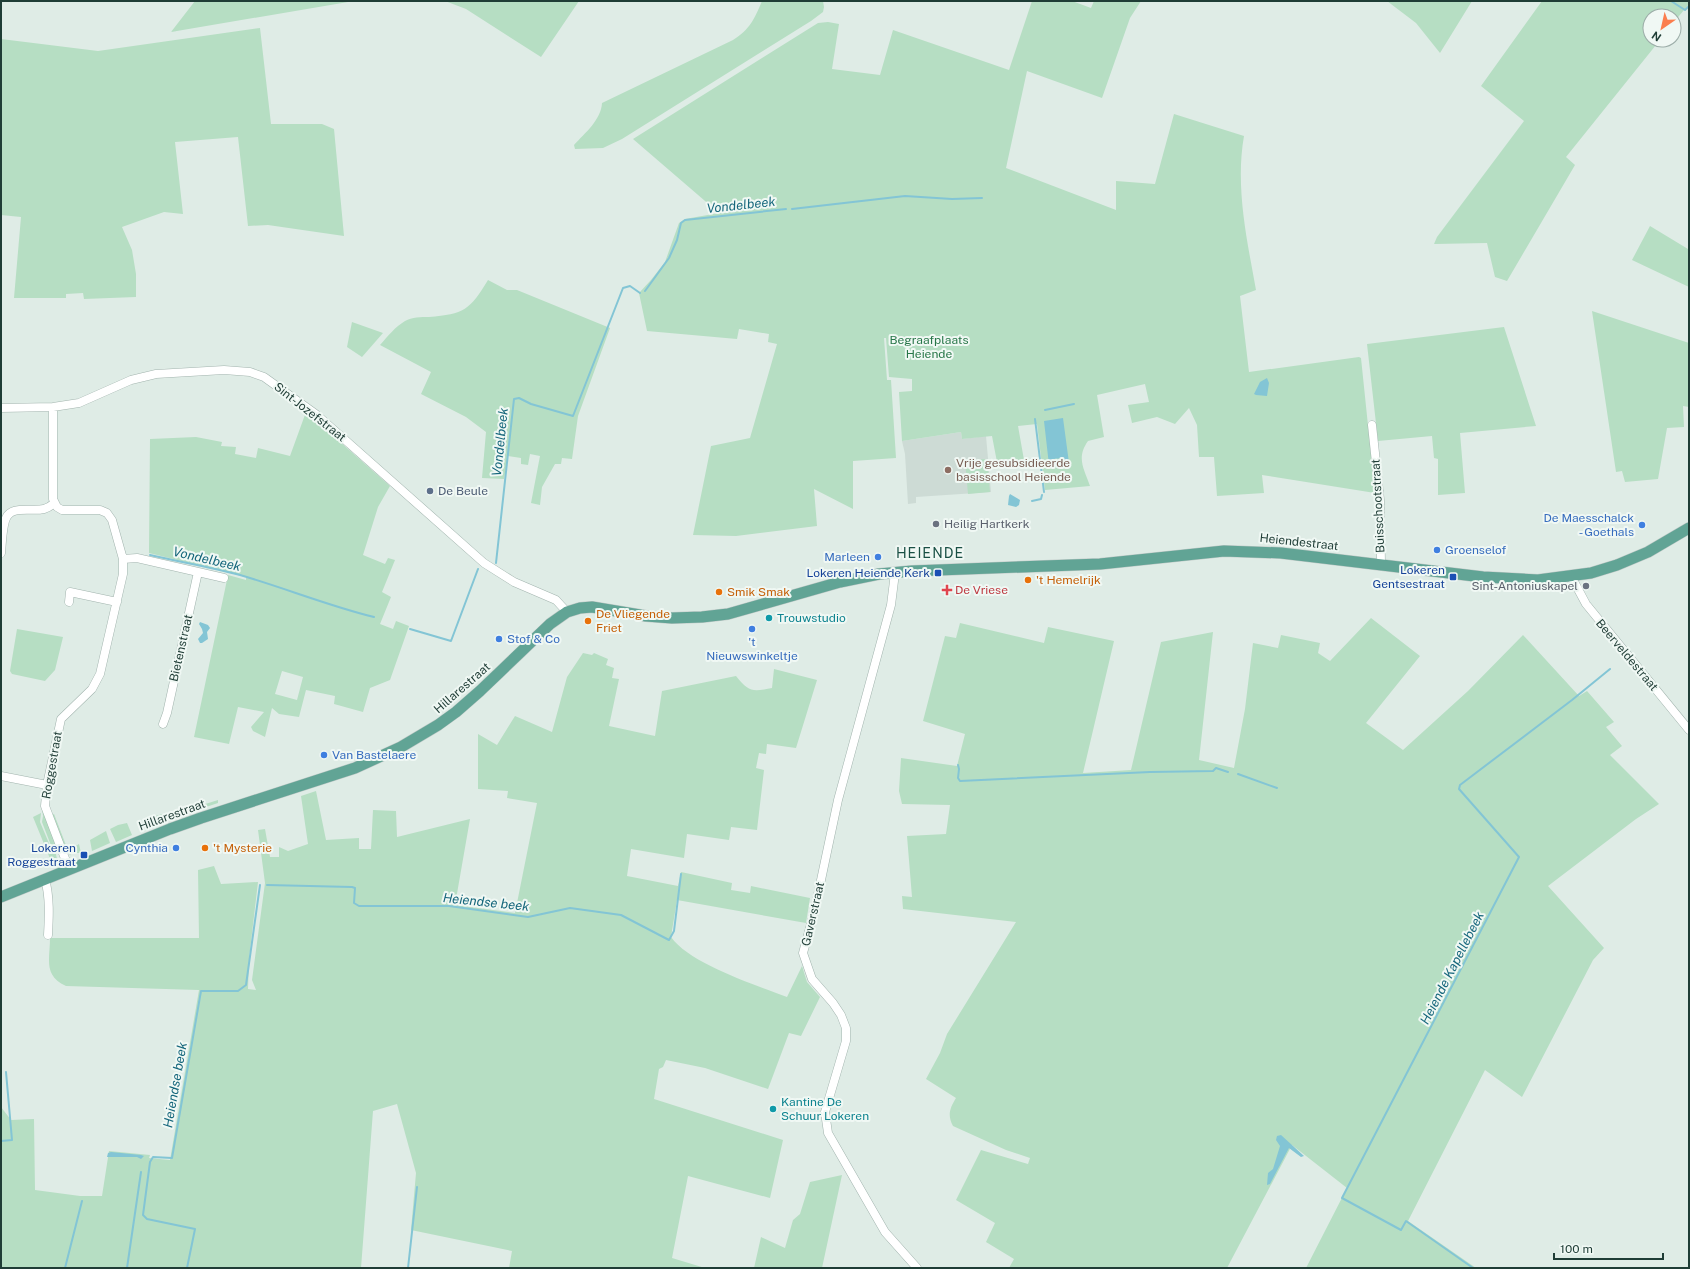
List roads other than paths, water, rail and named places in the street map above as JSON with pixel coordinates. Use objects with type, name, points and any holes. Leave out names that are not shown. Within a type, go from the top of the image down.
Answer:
[{"type":"main road","name":"Heiendestraat","points":[[895,573],[1100,564],[1224,551],[1274,552],[1503,579],[1538,580],[1590,573],[1617,565],[1648,552],[1689,528]]},
{"type":"main road","name":"Hillarestraat","points":[[1,896],[201,818],[355,768],[401,747],[432,729],[456,712],[550,624],[567,612],[580,608],[592,607],[661,617],[708,617],[751,608],[840,582],[895,573]]},
{"type":"street","name":"Sint-Jozefstraat","points":[[1,408],[53,407],[79,403],[131,380],[156,374],[224,370],[250,372],[264,377],[317,415],[484,563],[514,582],[556,600],[567,612]]},
{"type":"street","points":[[1,552],[5,520],[10,513],[17,510],[42,510],[54,503],[53,407]]},
{"type":"street","name":"Buisschootstraat","points":[[1372,424],[1380,500],[1381,564]]},
{"type":"street","name":"Roggestraat","points":[[54,503],[62,510],[100,510],[107,513],[112,520],[123,559],[123,574],[100,674],[92,689],[61,719],[47,784],[45,806],[50,824],[69,869]]},
{"type":"street","points":[[123,559],[137,558],[224,578]]},
{"type":"street","name":"Bietenstraat","points":[[163,724],[198,572]]},
{"type":"street","name":"Gaverstraat","points":[[895,573],[891,605],[838,800],[804,953],[812,978],[833,1003],[841,1015],[846,1028],[846,1041],[825,1112],[828,1133],[885,1232],[917,1268]]},
{"type":"street","name":"Beerveldestraat","points":[[1571,576],[1586,604],[1689,730]]},
{"type":"street","points":[[69,602],[70,592],[117,602]]},
{"type":"street","points":[[1,776],[47,784]]},
{"type":"street","points":[[45,879],[49,914],[48,935]]},
{"type":"water","points":[[1267,378],[1269,383],[1267,396],[1254,394],[1260,382]]},
{"type":"water","points":[[1063,418],[1069,463],[1065,463],[1063,458],[1053,459],[1053,465],[1049,465],[1044,421]]},
{"type":"water","points":[[1010,494],[1020,500],[1019,505],[1016,507],[1008,505]]},
{"type":"water","points":[[200,622],[208,625],[210,628],[207,632],[208,639],[202,643],[200,643],[198,639],[203,633],[199,624]]},
{"type":"water","points":[[1281,1135],[1304,1156],[1301,1157],[1289,1148],[1270,1184],[1267,1185],[1268,1173],[1273,1169],[1280,1146],[1276,1140],[1277,1136]]},
{"type":"water","points":[[111,1152],[144,1156],[141,1159],[137,1157],[107,1157],[108,1153]]},
{"type":"waterway","points":[[1671,1],[1685,10],[1689,6]]},
{"type":"waterway","points":[[792,209],[905,196],[952,199],[982,198]]},
{"type":"waterway","name":"Vondelbeek","points":[[645,291],[669,258],[677,240],[681,223],[685,220],[786,209]]},
{"type":"waterway","name":"Vondelbeek","points":[[496,563],[514,399],[519,398],[531,404],[573,416],[623,288],[630,286],[640,293]]},
{"type":"waterway","points":[[1045,410],[1074,404]]},
{"type":"waterway","points":[[1035,419],[1044,492]]},
{"type":"waterway","points":[[1032,501],[1041,499],[1042,495]]},
{"type":"waterway","name":"Vondelbeek","points":[[150,555],[240,575],[340,608],[374,617]]},
{"type":"waterway","points":[[410,629],[451,641],[478,569]]},
{"type":"waterway","name":"Heiende Kapellebeek","points":[[1473,1268],[1406,1221],[1401,1230],[1342,1198],[1519,857],[1459,789],[1460,785],[1572,700],[1610,669]]},
{"type":"waterway","points":[[958,765],[958,778],[960,781],[1150,772],[1213,771],[1216,768],[1228,772]]},
{"type":"waterway","points":[[1238,774],[1277,788]]},
{"type":"waterway","name":"Heiendse beek","points":[[267,885],[352,887],[355,888],[354,903],[359,906],[449,906],[528,917],[570,908],[621,915],[669,940],[674,931],[681,874]]},
{"type":"waterway","name":"Heiendse beek","points":[[187,1268],[195,1229],[147,1219],[143,1215],[150,1162],[153,1157],[172,1158],[201,991],[238,991],[246,985],[260,885]]},
{"type":"waterway","points":[[1,1141],[12,1140],[6,1072]]},
{"type":"waterway","points":[[127,1268],[141,1172]]},
{"type":"waterway","points":[[408,1268],[417,1187]]},
{"type":"waterway","points":[[65,1268],[82,1201]]},
{"type":"place","name":"Vrije gesubsidieerde basisschool Heiende","points":[[948,470]]},
{"type":"place","name":"De Beule","points":[[430,491]]},
{"type":"place","name":"Heilig Hartkerk","points":[[936,524]]},
{"type":"place","name":"De Maesschalck - Goethals","points":[[1642,525]]},
{"type":"place","name":"Groenselof","points":[[1437,550]]},
{"type":"place","name":"Marleen","points":[[878,557]]},
{"type":"place","name":"Lokeren Heiende Kerk","points":[[938,573]]},
{"type":"place","name":"Lokeren Gentsestraat","points":[[1453,577]]},
{"type":"place","name":"'t Hemelrijk","points":[[1028,580]]},
{"type":"place","name":"Sint-Antoniuskapel","points":[[1586,586]]},
{"type":"place","name":"De Vriese","points":[[947,590]]},
{"type":"place","name":"Smik Smak","points":[[719,592]]},
{"type":"place","name":"Trouwstudio","points":[[769,618]]},
{"type":"place","name":"De Vliegende Friet","points":[[588,621]]},
{"type":"place","name":"'t Nieuwswinkeltje","points":[[752,629]]},
{"type":"place","name":"Stof & Co","points":[[499,639]]},
{"type":"place","name":"Van Bastelaere","points":[[324,755]]},
{"type":"place","name":"Cynthia","points":[[176,848]]},
{"type":"place","name":"'t Mysterie","points":[[205,848]]},
{"type":"place","name":"Lokeren Roggestraat","points":[[84,855]]},
{"type":"place","name":"Kantine De Schuur Lokeren","points":[[773,1109]]},
{"type":"district","name":"HEIENDE","points":[[930,553]]},
{"type":"park label","name":"Begraafplaats Heiende","points":[[929,347]]}]
